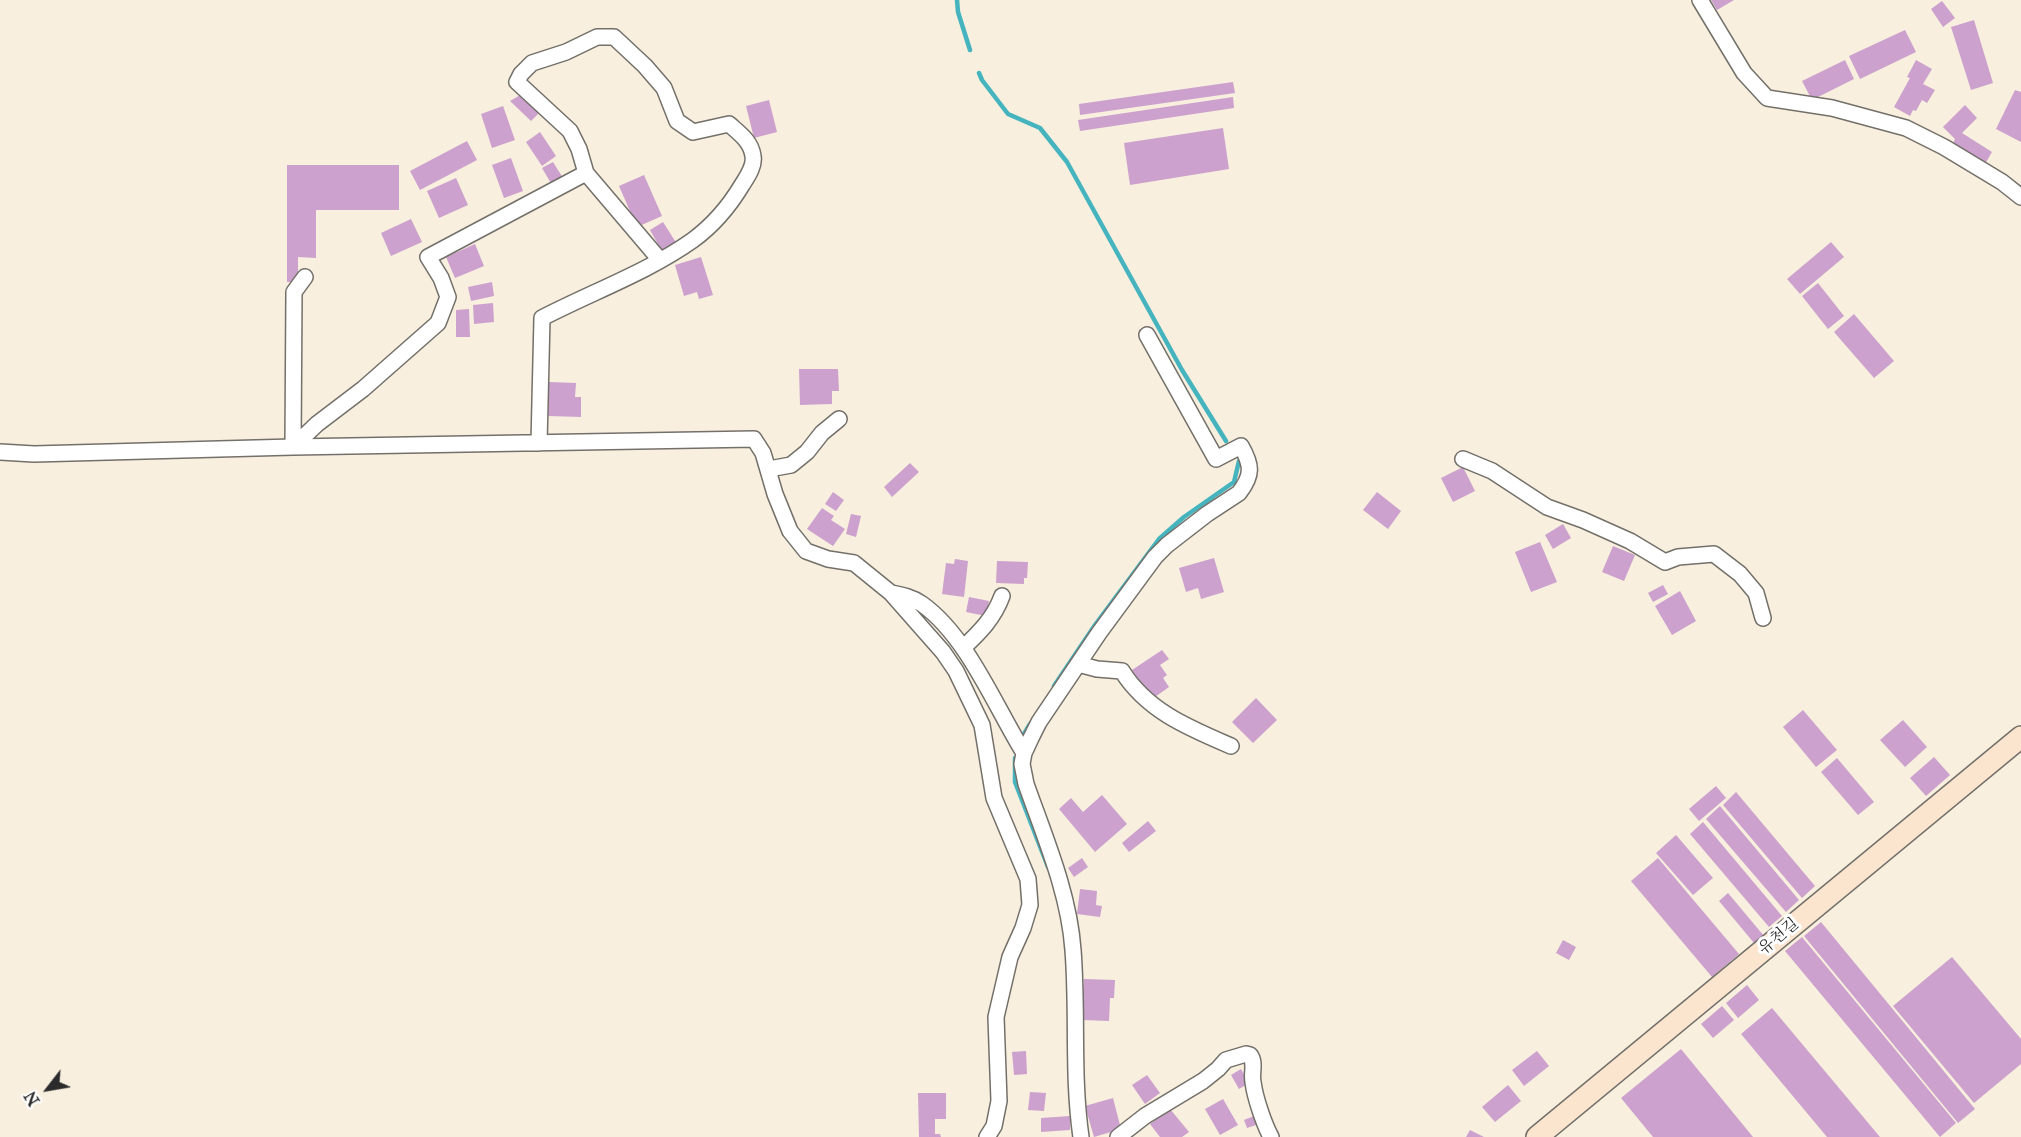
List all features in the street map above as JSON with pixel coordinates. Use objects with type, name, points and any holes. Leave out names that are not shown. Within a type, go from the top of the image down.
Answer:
[{"type":"street","points":[[1700,0],[1744,73],[1767,98],[1849,111],[1906,128],[1992,176],[2021,197]]},
{"type":"street","points":[[539,443],[542,318],[660,260],[694,239],[735,196],[750,172],[754,158],[747,139],[729,124],[693,132],[677,121],[664,88],[645,66],[614,38],[597,37],[566,52],[532,63],[521,74],[517,82],[570,131],[579,149],[586,173],[660,260]]},
{"type":"street","points":[[293,447],[317,424],[363,389],[438,323],[448,297],[441,278],[428,257],[586,173]]},
{"type":"street","points":[[293,447],[294,292],[305,277]]},
{"type":"street","points":[[1081,1137],[1076,1105],[1075,983],[1069,916],[1024,778],[1022,764],[1024,753],[1039,722],[1077,664],[1155,557],[1178,535],[1239,493],[1246,484],[1250,472],[1249,460],[1241,446],[1216,459],[1147,335]]},
{"type":"street","points":[[769,469],[791,465],[839,419]]},
{"type":"street","points":[[0,452],[34,454],[754,439],[763,453],[775,494],[790,531],[806,551],[828,559],[854,563],[891,593],[943,652],[956,671],[982,724],[994,798],[1028,879],[1030,905],[1010,957],[996,1017],[999,1101],[994,1126],[987,1137]]},
{"type":"street","points":[[1463,459],[1492,471],[1547,507],[1630,541],[1665,562],[1678,557],[1714,554],[1740,574],[1755,593],[1763,618]]},
{"type":"street","points":[[891,593],[907,596],[921,603],[948,626],[978,672],[1024,753]]},
{"type":"street","points":[[963,648],[985,628],[1002,596]]},
{"type":"street","points":[[1077,664],[1122,671],[1133,688],[1166,715],[1231,746]]},
{"type":"street","name":"유천길","points":[[1537,1137],[2021,737]]},
{"type":"street","points":[[1118,1137],[1145,1116],[1203,1081],[1226,1060],[1246,1054],[1250,1054],[1253,1059],[1252,1082],[1271,1137]]},
{"type":"building","points":[[1711,0],[1734,0],[1717,10]]},
{"type":"building","points":[[1942,1],[1955,18],[1943,27],[1931,9]]},
{"type":"building","points":[[1974,20],[1993,83],[1971,90],[1951,27]]},
{"type":"building","points":[[1905,30],[1916,52],[1860,79],[1849,56]]},
{"type":"building","points":[[1845,60],[1854,79],[1812,100],[1802,81]]},
{"type":"building","points":[[1916,60],[1932,69],[1923,84],[1935,90],[1927,103],[1922,100],[1910,116],[1894,107],[1910,78],[1907,77]]},
{"type":"building","points":[[1233,82],[1235,93],[1080,115],[1079,104]]},
{"type":"building","points":[[2015,90],[2021,92],[2021,142],[1996,129]]},
{"type":"building","points":[[522,94],[540,112],[531,121],[510,101]]},
{"type":"building","points":[[1233,97],[1234,108],[1080,131],[1078,120]]},
{"type":"building","points":[[769,100],[777,132],[754,138],[746,106]]},
{"type":"building","points":[[1965,105],[1977,118],[1962,133],[1992,152],[1985,164],[1952,145],[1955,139],[1943,127]]},
{"type":"building","points":[[503,106],[515,140],[492,148],[481,114]]},
{"type":"building","points":[[1223,128],[1229,169],[1130,185],[1124,143]]},
{"type":"building","points":[[540,132],[556,156],[542,166],[526,142]]},
{"type":"building","points":[[467,141],[477,160],[420,190],[410,171]]},
{"type":"building","points":[[511,158],[523,191],[504,198],[492,165]]},
{"type":"building","points":[[553,162],[563,178],[552,185],[542,168]]},
{"type":"building","points":[[287,165],[399,165],[399,210],[316,210],[316,258],[298,257],[298,282],[287,282]]},
{"type":"building","points":[[644,175],[662,216],[637,227],[619,186]]},
{"type":"building","points":[[456,178],[468,205],[439,218],[427,191]]},
{"type":"building","points":[[411,219],[422,242],[391,256],[381,233]]},
{"type":"building","points":[[663,222],[677,244],[663,253],[650,230]]},
{"type":"building","points":[[1831,242],[1844,257],[1800,294],[1787,279]]},
{"type":"building","points":[[475,244],[484,266],[455,278],[446,257]]},
{"type":"building","points":[[701,257],[713,295],[699,299],[697,292],[684,296],[675,265]]},
{"type":"building","points":[[492,282],[494,296],[471,301],[468,287]]},
{"type":"building","points":[[1818,283],[1844,316],[1828,329],[1802,296]]},
{"type":"building","points":[[493,303],[494,322],[474,324],[473,305]]},
{"type":"building","points":[[469,309],[470,337],[456,337],[456,310]]},
{"type":"building","points":[[1854,314],[1894,361],[1874,378],[1834,332]]},
{"type":"building","points":[[799,369],[838,369],[839,391],[832,391],[832,404],[800,405]]},
{"type":"building","points":[[549,382],[576,383],[575,397],[581,397],[581,417],[548,416]]},
{"type":"building","points":[[910,463],[919,472],[892,497],[884,487]]},
{"type":"building","points":[[1463,467],[1475,491],[1453,502],[1441,478]]},
{"type":"building","points":[[833,492],[844,500],[836,511],[825,504]]},
{"type":"building","points":[[1377,492],[1401,511],[1388,529],[1363,510]]},
{"type":"building","points":[[822,508],[834,516],[831,520],[845,529],[833,546],[807,529]]},
{"type":"building","points":[[851,514],[861,516],[856,537],[846,534]]},
{"type":"building","points":[[1563,524],[1571,538],[1553,549],[1545,535]]},
{"type":"building","points":[[1540,542],[1557,582],[1531,592],[1515,552]]},
{"type":"building","points":[[1613,546],[1635,555],[1624,581],[1602,572]]},
{"type":"building","points":[[1214,558],[1224,592],[1201,599],[1198,588],[1186,592],[1179,568]]},
{"type":"building","points":[[955,559],[968,561],[964,597],[942,594],[946,563],[954,564]]},
{"type":"building","points":[[997,561],[1028,562],[1027,578],[1024,578],[1024,584],[996,583]]},
{"type":"building","points":[[1663,585],[1668,594],[1653,602],[1648,593]]},
{"type":"building","points":[[1680,591],[1696,621],[1672,635],[1655,606]]},
{"type":"building","points":[[969,597],[989,601],[986,616],[966,612]]},
{"type":"building","points":[[1162,650],[1169,659],[1160,665],[1167,675],[1163,678],[1169,687],[1152,699],[1132,670]]},
{"type":"building","points":[[1256,698],[1277,720],[1253,743],[1232,722]]},
{"type":"building","points":[[1803,710],[1837,750],[1816,767],[1783,727]]},
{"type":"building","points":[[1903,720],[1927,747],[1905,767],[1880,740]]},
{"type":"building","points":[[1934,757],[1950,775],[1926,796],[1910,778]]},
{"type":"building","points":[[1837,758],[1874,802],[1858,815],[1821,772]]},
{"type":"building","points":[[1716,786],[1726,798],[1699,821],[1689,809]]},
{"type":"building","points":[[1736,792],[1815,886],[1802,898],[1723,805]]},
{"type":"building","points":[[1102,795],[1127,824],[1095,852],[1059,809],[1071,798],[1083,812]]},
{"type":"building","points":[[1720,806],[1799,900],[1786,912],[1706,819]]},
{"type":"building","points":[[1148,821],[1156,831],[1129,852],[1122,843]]},
{"type":"building","points":[[1703,822],[1782,916],[1769,927],[1690,834]]},
{"type":"building","points":[[1676,835],[1713,878],[1693,895],[1656,853]]},
{"type":"building","points":[[1082,858],[1088,867],[1074,877],[1068,868]]},
{"type":"building","points":[[1658,858],[1739,954],[1712,977],[1631,881]]},
{"type":"building","points":[[1080,889],[1097,891],[1096,905],[1102,906],[1100,917],[1077,914]]},
{"type":"building","points":[[1728,893],[1764,936],[1754,943],[1719,901]]},
{"type":"building","points":[[1821,922],[1975,1109],[1958,1123],[1804,936]]},
{"type":"building","points":[[1802,937],[1956,1123],[1940,1137],[1785,951]]},
{"type":"building","points":[[1563,940],[1576,947],[1569,960],[1556,953]]},
{"type":"building","points":[[1952,957],[2021,1039],[2021,1064],[1974,1103],[1893,1006]]},
{"type":"building","points":[[1084,979],[1115,980],[1114,998],[1110,998],[1109,1021],[1082,1020]]},
{"type":"building","points":[[1747,985],[1759,1000],[1738,1018],[1726,1003]]},
{"type":"building","points":[[1722,1006],[1734,1020],[1713,1038],[1701,1024]]},
{"type":"building","points":[[1772,1008],[1880,1137],[1827,1137],[1741,1034]]},
{"type":"building","points":[[1681,1049],[1753,1137],[1653,1137],[1621,1098]]},
{"type":"building","points":[[1026,1051],[1027,1074],[1014,1075],[1012,1052]]},
{"type":"building","points":[[1537,1051],[1549,1066],[1524,1086],[1512,1070]]},
{"type":"building","points":[[1241,1069],[1249,1083],[1239,1089],[1231,1075]]},
{"type":"building","points":[[1147,1075],[1160,1093],[1145,1104],[1132,1085]]},
{"type":"building","points":[[1508,1085],[1521,1101],[1495,1122],[1482,1107]]},
{"type":"building","points":[[1030,1092],[1046,1093],[1044,1111],[1028,1110]]},
{"type":"building","points":[[918,1093],[946,1093],[946,1119],[935,1119],[935,1134],[940,1134],[941,1137],[919,1137]]},
{"type":"building","points":[[1113,1098],[1121,1129],[1094,1137],[1085,1106]]},
{"type":"building","points":[[1223,1099],[1238,1125],[1220,1135],[1205,1109]]},
{"type":"building","points":[[1170,1109],[1189,1132],[1182,1137],[1160,1137],[1150,1124]]},
{"type":"building","points":[[1259,1114],[1262,1123],[1247,1128],[1244,1120]]},
{"type":"building","points":[[1070,1116],[1070,1130],[1041,1132],[1041,1118]]},
{"type":"building","points":[[1470,1130],[1484,1137],[1466,1137]]},
{"type":"waterway","points":[[957,0],[958,12],[970,50]]},
{"type":"waterway","points":[[979,73],[1008,114],[1040,128],[1067,162],[1182,370],[1226,441]]},
{"type":"waterway","points":[[1054,686],[1095,625],[1159,539],[1184,517],[1234,482],[1239,461]]},
{"type":"waterway","points":[[1021,739],[1030,724]]},
{"type":"waterway","points":[[1015,758],[1015,782],[1048,867]]}]
